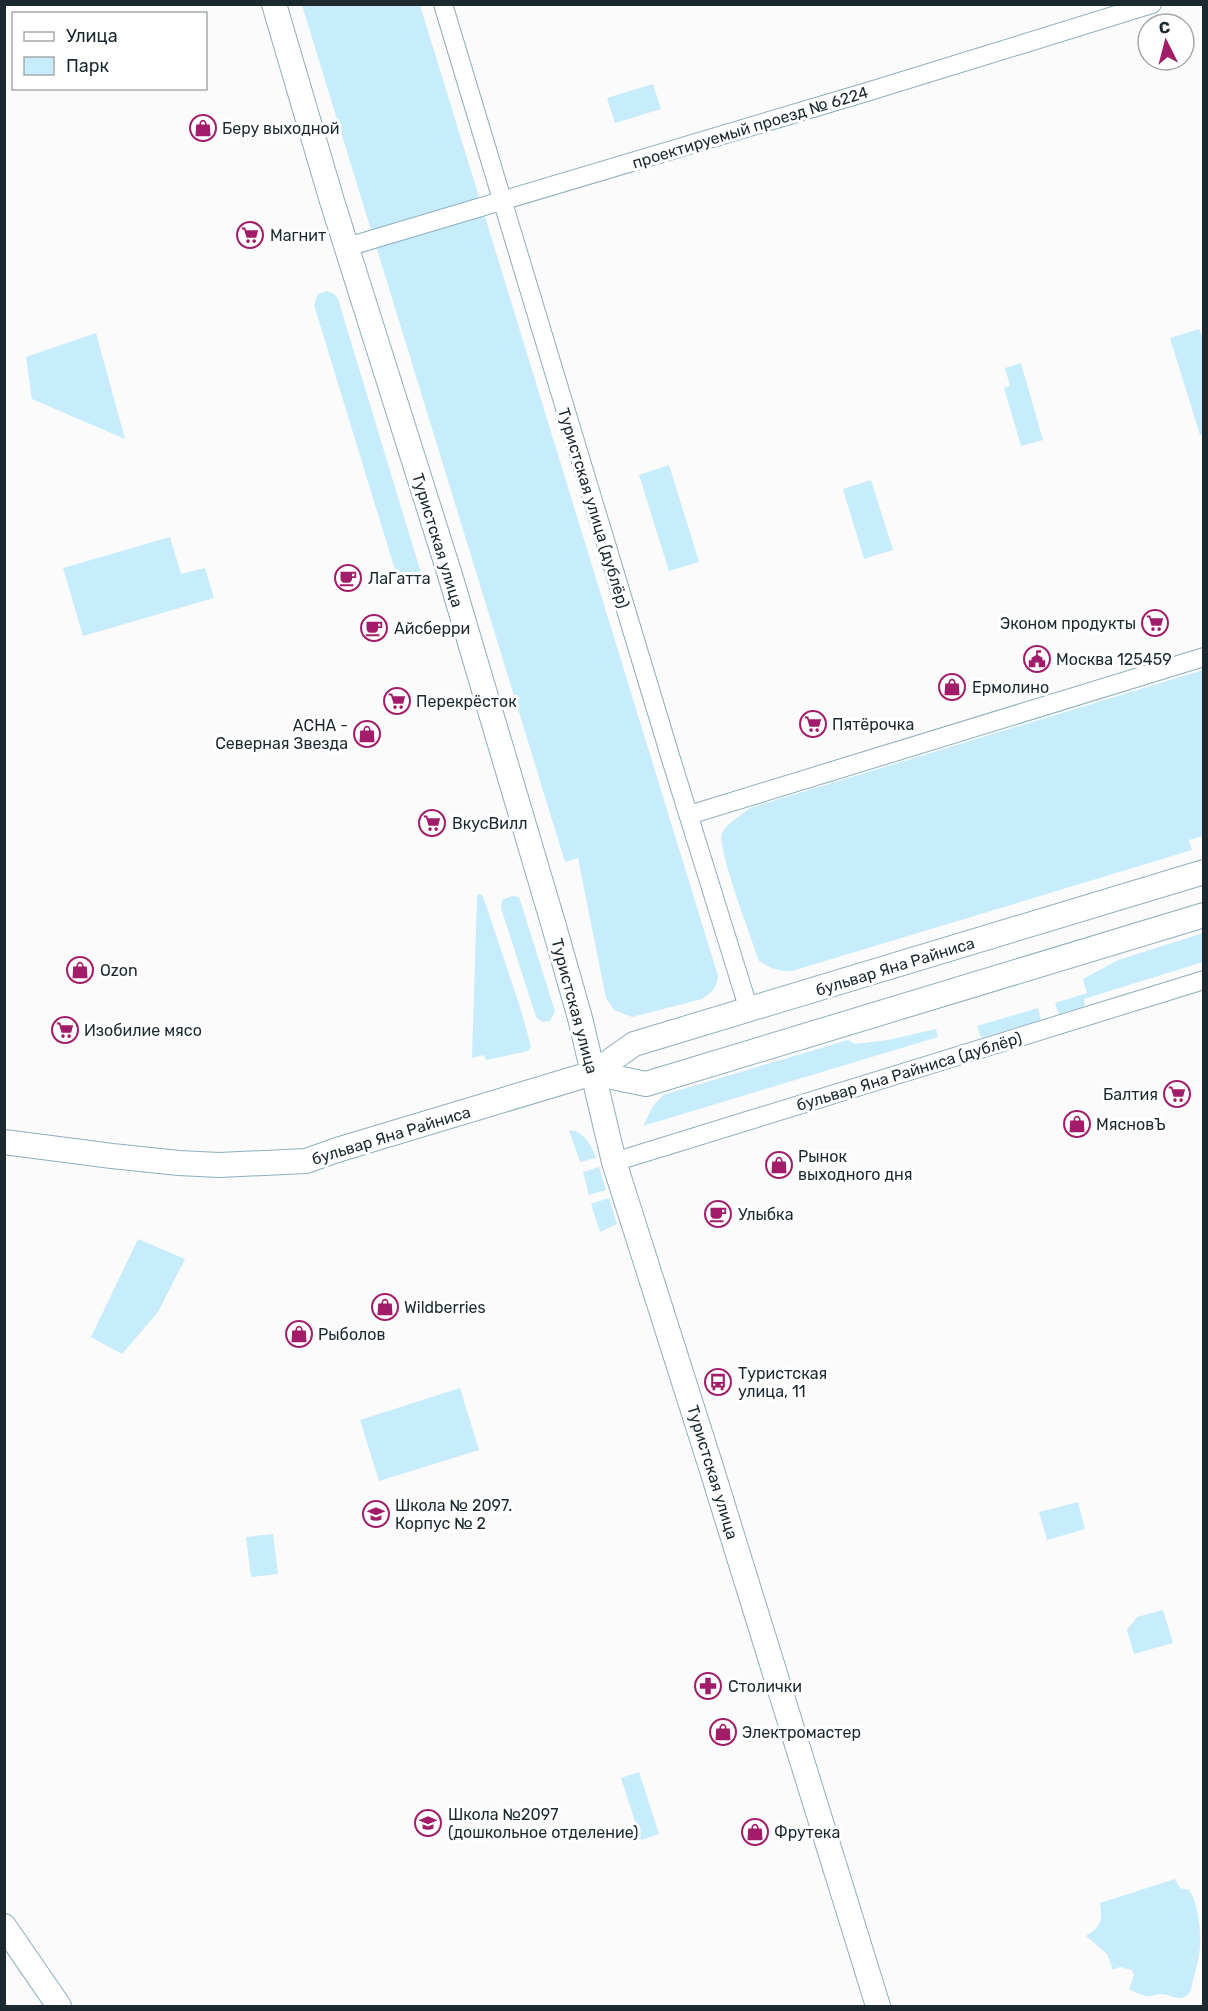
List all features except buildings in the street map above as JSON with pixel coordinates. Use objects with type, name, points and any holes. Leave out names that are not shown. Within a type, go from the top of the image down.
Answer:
[{"type":"main road","name":"Туристская улица","points":[[274,4],[332,201],[450,575],[554,923],[580,1018],[614,1162],[714,1475],[878,2007]]},
{"type":"main road","name":"бульвар Яна Райниса","points":[[4,1142],[179,1163],[239,1164],[306,1161],[593,1073],[634,1044],[1203,872]]},
{"type":"main road","name":"бульвар Яна Райниса","points":[[593,1073],[646,1084],[1203,915]]},
{"type":"main road","points":[[4,1926],[59,2007]]},
{"type":"street","name":"Туристская улица (дублёр)","points":[[443,4],[749,1010]]},
{"type":"street","name":"проектируемый проезд № 6224","points":[[347,247],[1152,4]]},
{"type":"street","points":[[689,815],[1203,657]]},
{"type":"street","name":"бульвар Яна Райниса (дублёр)","points":[[614,1162],[1203,980]]},
{"type":"green space","points":[[302,5],[420,5],[718,976],[713,990],[702,999],[632,1017],[614,1010],[606,998],[578,858],[565,862]]},
{"type":"green space","points":[[653,84],[661,109],[615,123],[607,98]]},
{"type":"green space","points":[[327,291],[338,299],[421,573],[420,581],[408,586],[399,583],[314,305],[318,294]]},
{"type":"green space","points":[[1199,329],[1204,342],[1204,434],[1200,435],[1170,338]]},
{"type":"green space","points":[[96,333],[125,439],[32,399],[26,357]]},
{"type":"green space","points":[[1021,363],[1043,440],[1021,446],[1004,388],[1010,386],[1005,368]]},
{"type":"green space","points":[[669,465],[699,562],[669,571],[639,475]]},
{"type":"green space","points":[[871,480],[893,550],[864,559],[843,489]]},
{"type":"green space","points":[[170,537],[181,574],[205,568],[214,598],[83,636],[63,568]]},
{"type":"green space","points":[[1203,670],[1203,836],[1189,840],[1192,850],[792,971],[775,969],[759,961],[729,874],[722,841],[724,830],[750,808]]},
{"type":"green space","points":[[482,895],[486,905],[531,1046],[524,1052],[486,1060],[484,1055],[472,1058],[477,896]]},
{"type":"green space","points":[[512,896],[519,897],[555,1011],[550,1021],[542,1022],[536,1017],[501,908],[502,900]]},
{"type":"green space","points":[[1203,933],[1203,962],[1084,999],[1085,1006],[1059,1014],[1055,1003],[1087,993],[1083,979],[1118,960]]},
{"type":"green space","points":[[1038,1008],[1041,1020],[981,1038],[977,1026]]},
{"type":"green space","points":[[936,1029],[938,1037],[643,1126],[653,1106],[663,1095],[848,1040],[855,1044],[888,1040]]},
{"type":"green space","points":[[569,1130],[583,1136],[596,1158],[580,1162]]},
{"type":"green space","points":[[599,1167],[606,1190],[589,1195],[583,1172]]},
{"type":"green space","points":[[609,1198],[617,1224],[600,1232],[591,1204]]},
{"type":"green space","points":[[138,1239],[185,1259],[158,1312],[122,1354],[91,1337]]},
{"type":"green space","points":[[460,1388],[479,1450],[379,1481],[360,1420]]},
{"type":"green space","points":[[1078,1502],[1085,1529],[1047,1540],[1039,1512]]},
{"type":"green space","points":[[273,1534],[278,1574],[251,1577],[246,1537]]},
{"type":"green space","points":[[1163,1610],[1173,1643],[1134,1654],[1127,1630],[1137,1617]]},
{"type":"green space","points":[[639,1772],[659,1834],[641,1840],[621,1778]]},
{"type":"green space","points":[[1175,1879],[1180,1888],[1189,1890],[1195,1902],[1198,1917],[1200,1947],[1191,1989],[1182,1998],[1162,1994],[1142,1995],[1129,1989],[1134,1975],[1132,1970],[1120,1967],[1113,1970],[1107,1954],[1086,1936],[1100,1922],[1100,1903]]},
{"type":"place","name":"Беру выходной","points":[[203,128]]},
{"type":"place","name":"Магнит","points":[[250,235]]},
{"type":"place","name":"ЛаГатта","points":[[348,578]]},
{"type":"place","name":"Эконом продукты","points":[[1155,623]]},
{"type":"place","name":"Айсберри","points":[[374,628]]},
{"type":"place","name":"Москва 125459","points":[[1037,659]]},
{"type":"place","name":"Ермолино","points":[[952,687]]},
{"type":"place","name":"Перекрёсток","points":[[397,701]]},
{"type":"place","name":"Пятёрочка","points":[[813,724]]},
{"type":"place","name":"АСНА - Северная Звезда","points":[[367,734]]},
{"type":"place","name":"ВкусВилл","points":[[432,823]]},
{"type":"place","name":"Ozon","points":[[80,970]]},
{"type":"place","name":"Изобилие мясо","points":[[65,1030]]},
{"type":"place","name":"Балтия","points":[[1177,1094]]},
{"type":"place","name":"МясновЪ","points":[[1077,1124]]},
{"type":"place","name":"Рынок выходного дня","points":[[779,1165]]},
{"type":"place","name":"Улыбка","points":[[718,1214]]},
{"type":"place","name":"Wildberries","points":[[385,1307]]},
{"type":"place","name":"Рыболов","points":[[299,1334]]},
{"type":"place","name":"Туристская улица, 11","points":[[718,1382]]},
{"type":"place","name":"Школа № 2097. Корпус № 2","points":[[376,1514]]},
{"type":"place","name":"Столички","points":[[708,1686]]},
{"type":"place","name":"Электромастер","points":[[723,1732]]},
{"type":"place","name":"Школа №2097 (дошкольное отделение)","points":[[428,1823]]},
{"type":"place","name":"Фрутека","points":[[755,1832]]}]
